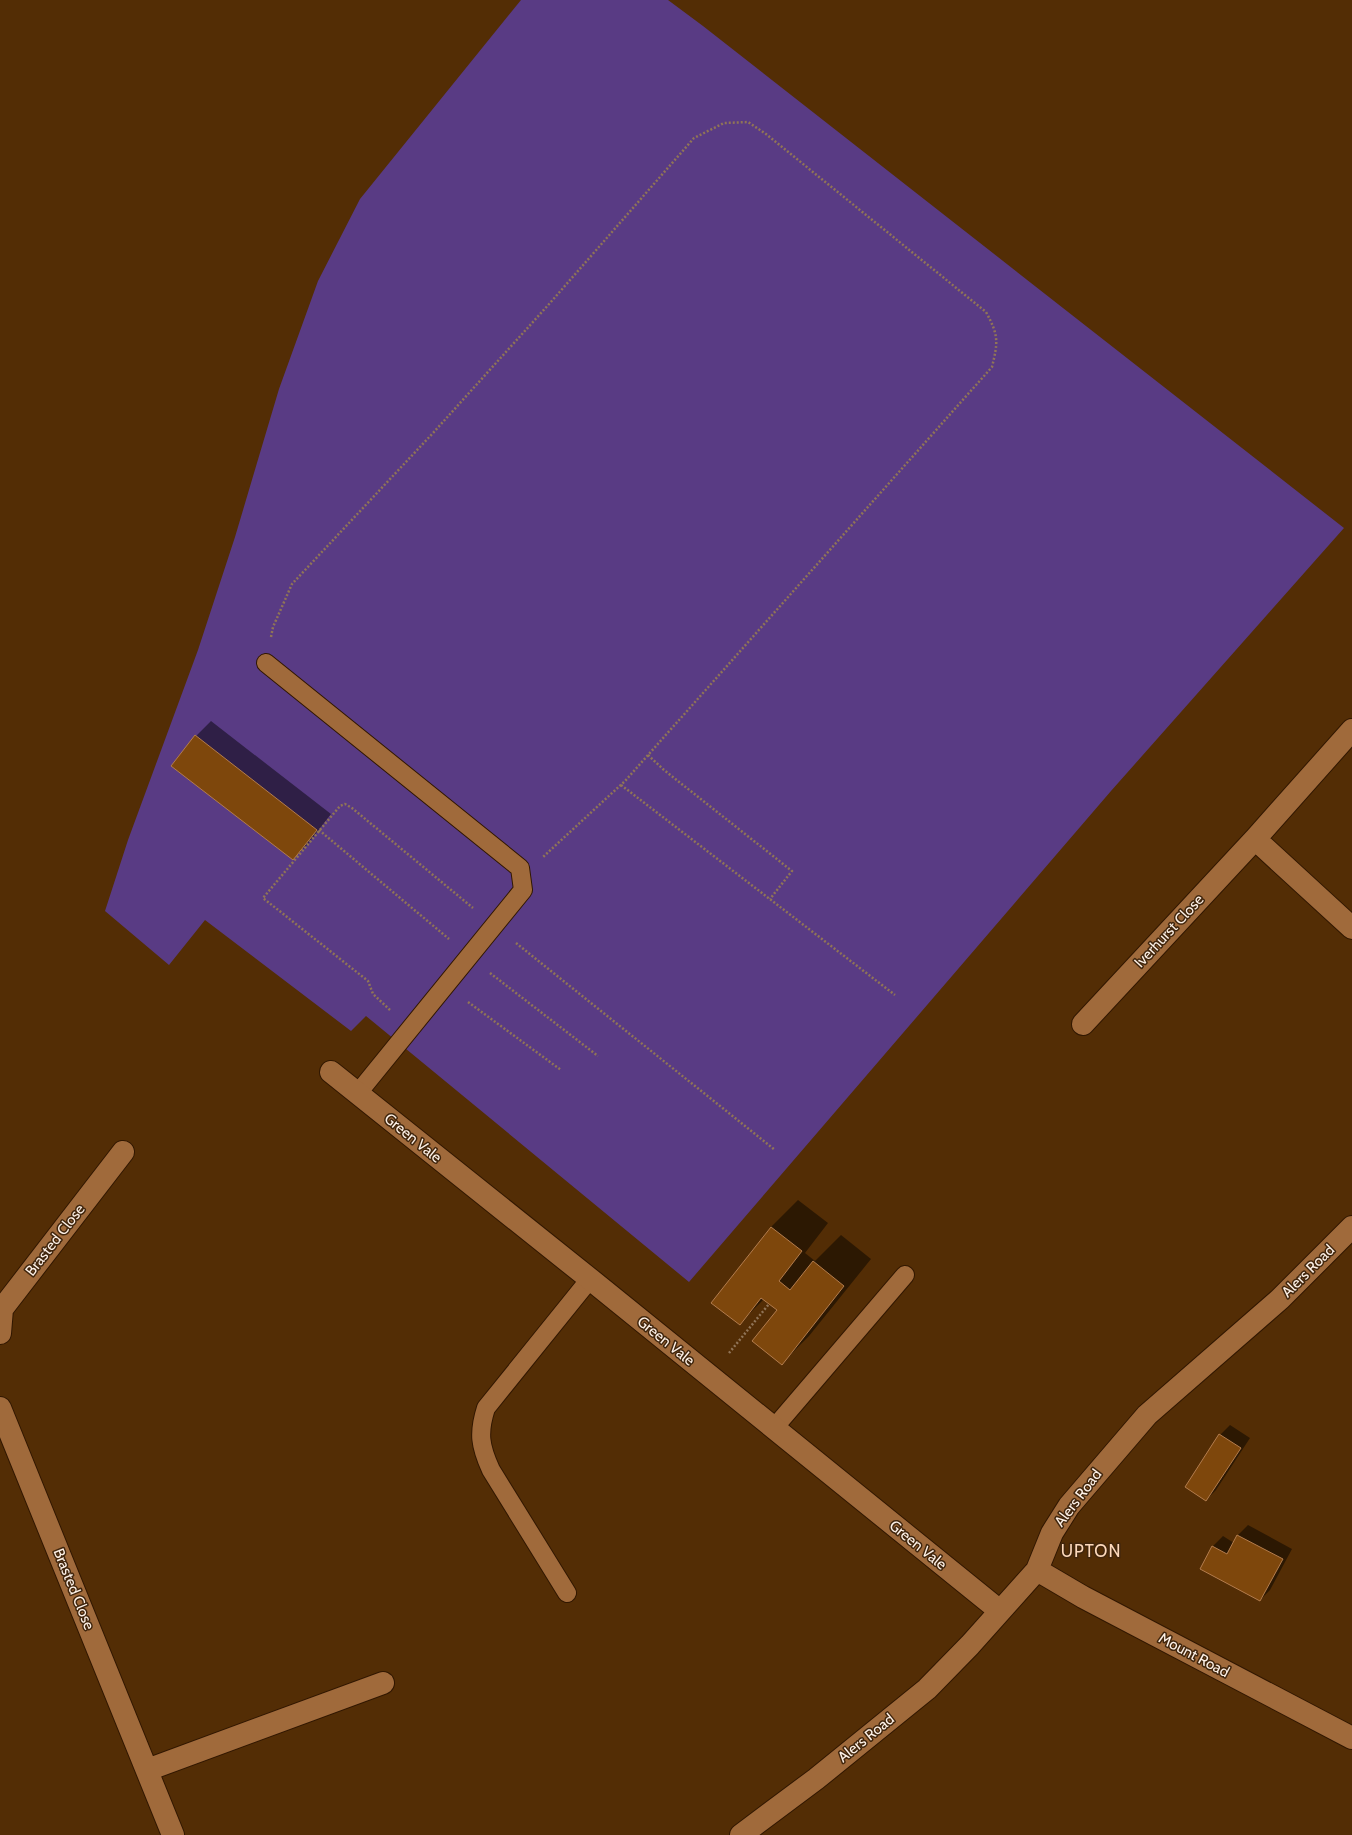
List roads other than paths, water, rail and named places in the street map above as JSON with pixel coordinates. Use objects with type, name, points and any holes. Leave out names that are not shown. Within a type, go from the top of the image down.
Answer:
[{"type":"street","name":"Iverhurst Close","points":[[1084,1024],[1255,839],[1352,730]]},
{"type":"street","points":[[1255,839],[1352,928]]},
{"type":"street","name":"Green Vale","points":[[331,1072],[590,1279],[1000,1611]]},
{"type":"street","name":"Brasted Close","points":[[0,1333],[2,1309],[123,1152]]},
{"type":"street","name":"Alers Road","points":[[741,1835],[816,1779],[927,1689],[970,1645],[1037,1570],[1052,1533],[1069,1506],[1147,1416],[1275,1304],[1352,1227]]},
{"type":"street","name":"Brasted Close","points":[[0,1408],[173,1835]]},
{"type":"street","name":"Mount Road","points":[[1037,1570],[1090,1600],[1352,1738]]},
{"type":"street","points":[[147,1770],[383,1683]]},
{"type":"lane","points":[[266,663],[520,868],[522,877],[523,890],[358,1093]]},
{"type":"lane","points":[[774,1428],[905,1275]]},
{"type":"lane","points":[[567,1593],[491,1470],[482,1451],[480,1437],[481,1423],[486,1408],[590,1279]]},
{"type":"district","name":"UPTON","points":[[1091,1551]]}]
